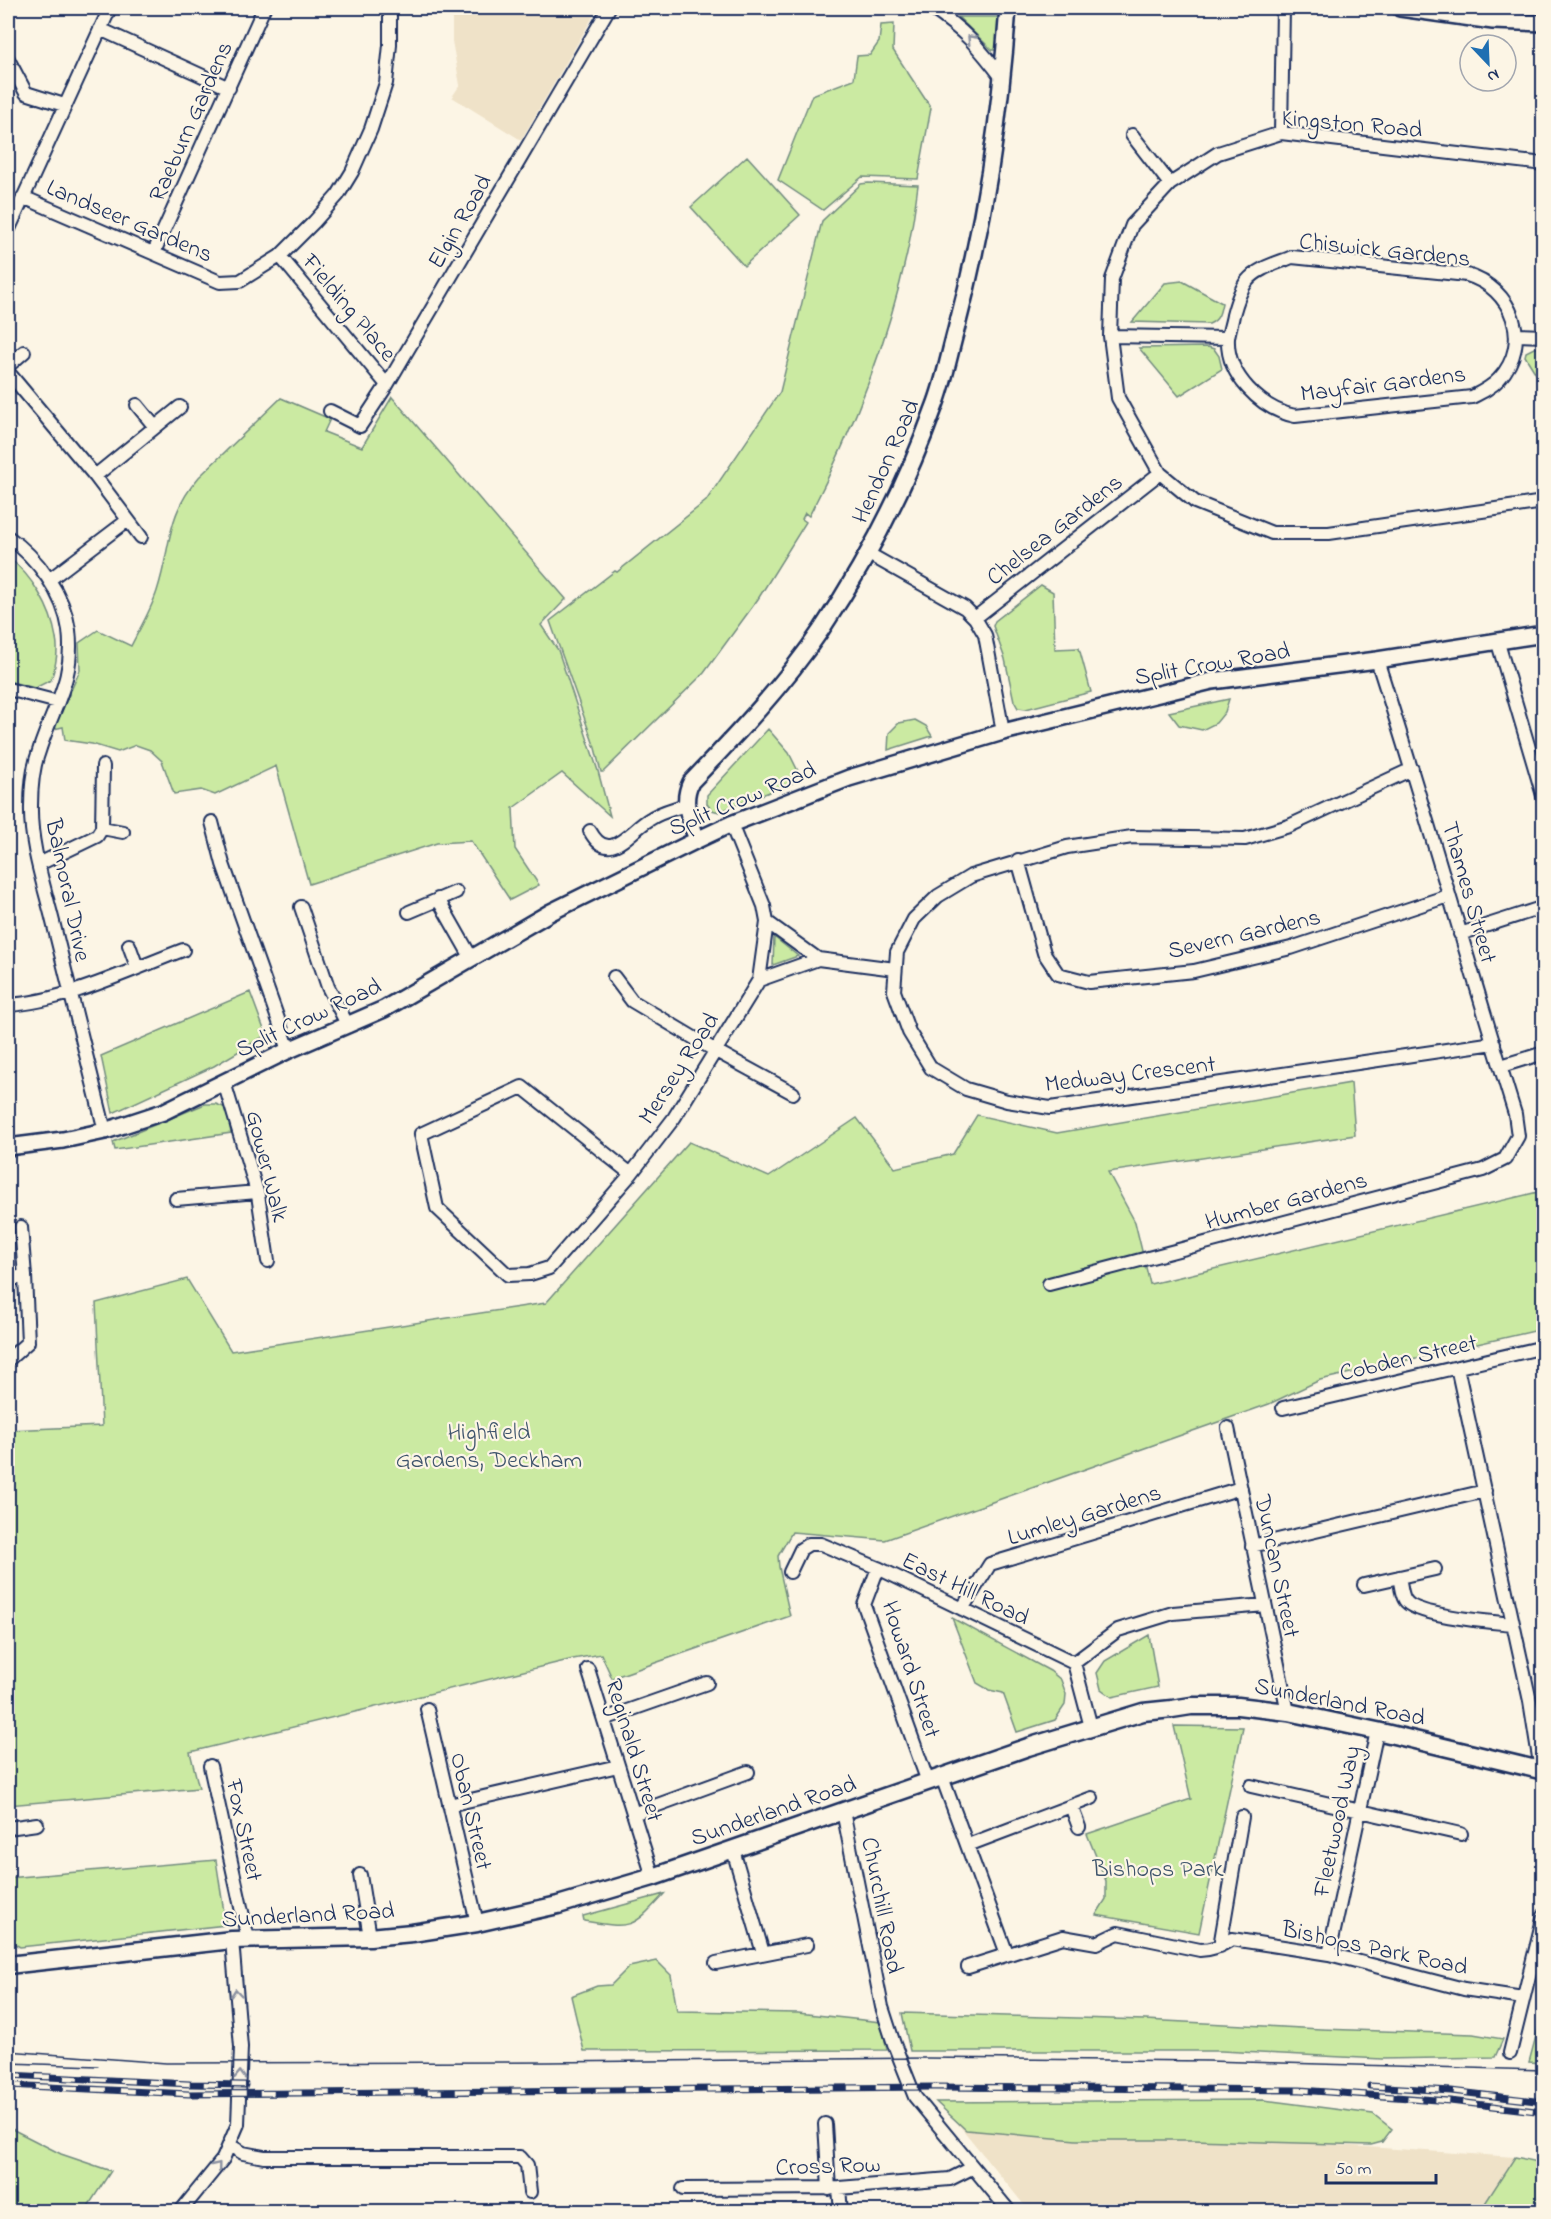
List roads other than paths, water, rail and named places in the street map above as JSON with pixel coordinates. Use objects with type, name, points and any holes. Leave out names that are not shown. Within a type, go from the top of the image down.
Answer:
[{"type":"main road","name":"Sunderland Road","points":[[10,1963],[240,1939],[412,1933],[477,1923],[558,1905],[653,1877],[1091,1727],[1143,1712],[1191,1706],[1238,1706],[1288,1712],[1542,1770]]},
{"type":"street","points":[[8,231],[110,8]]},
{"type":"street","name":"Raeburn Gardens","points":[[154,252],[264,8]]},
{"type":"street","points":[[280,256],[338,195],[352,172],[371,129],[386,83],[390,45],[390,8]]},
{"type":"street","name":"Elgin Road","points":[[330,411],[360,426],[387,385],[609,8]]},
{"type":"street","points":[[931,8],[963,30],[1003,79]]},
{"type":"street","name":"Hendon Road","points":[[685,805],[686,792],[691,782],[753,717],[820,631],[897,499],[935,406],[973,267],[987,195],[1003,79],[1008,8]]},
{"type":"street","points":[[1281,133],[1283,8]]},
{"type":"street","points":[[1400,8],[1493,21],[1544,23]]},
{"type":"street","points":[[100,29],[228,88]]},
{"type":"street","points":[[8,59],[26,93],[64,105]]},
{"type":"street","name":"Kingston Road","points":[[1544,164],[1281,133],[1218,153],[1170,184],[1132,225],[1112,279],[1110,336],[1118,398],[1160,473],[1195,502],[1272,533],[1329,533],[1544,502]]},
{"type":"street","points":[[1132,135],[1170,184]]},
{"type":"street","name":"Landseer Gardens","points":[[23,197],[220,282],[240,281],[280,256]]},
{"type":"street","name":"Fielding Place","points":[[280,256],[387,385]]},
{"type":"street","name":"Chiswick Gardens","points":[[1228,338],[1236,302],[1247,281],[1264,269],[1292,257],[1467,275],[1479,279],[1502,296],[1510,308],[1516,335]]},
{"type":"street","points":[[1516,335],[1544,336]]},
{"type":"street","name":"Mayfair Gardens","points":[[1228,338],[1231,359],[1239,376],[1250,389],[1265,405],[1281,413],[1295,416],[1472,397],[1489,388],[1500,378],[1508,365],[1516,335]]},
{"type":"street","points":[[1110,336],[1228,338]]},
{"type":"street","points":[[8,366],[24,352]]},
{"type":"street","points":[[8,372],[95,476],[141,537]]},
{"type":"street","points":[[137,405],[156,427]]},
{"type":"street","points":[[95,476],[180,407]]},
{"type":"street","name":"Chelsea Gardens","points":[[975,618],[1160,473]]},
{"type":"street","points":[[49,580],[128,520]]},
{"type":"street","name":"Balmoral Drive","points":[[8,537],[32,558],[49,580],[60,601],[69,628],[70,656],[67,681],[39,748],[30,810],[39,864],[105,1131]]},
{"type":"street","points":[[867,554],[965,608],[975,618],[985,635],[1003,732]]},
{"type":"street","name":"Split Crow Road","points":[[8,1147],[63,1140],[105,1131],[163,1112],[290,1050],[384,1009],[551,912],[697,840],[730,824],[849,778],[1003,732],[1212,681],[1498,643],[1544,634]]},
{"type":"street","points":[[1498,643],[1544,799]]},
{"type":"street","name":"Thames Street","points":[[1377,660],[1413,769],[1448,896],[1501,1066],[1515,1114],[1518,1136]]},
{"type":"street","points":[[8,689],[58,702]]},
{"type":"street","points":[[39,864],[97,836],[102,828],[104,766]]},
{"type":"street","name":"Medway Crescent","points":[[1413,769],[1290,826],[1245,839],[1132,837],[1066,847],[971,876],[938,896],[914,919],[897,952],[894,991],[909,1032],[931,1068],[966,1089],[1007,1101],[1050,1108],[1494,1043]]},
{"type":"street","points":[[590,831],[597,843],[605,847],[616,845],[650,818],[685,805],[697,840]]},
{"type":"street","points":[[212,822],[223,864],[290,1050]]},
{"type":"street","name":"Mersey Road","points":[[631,1174],[522,1087],[421,1134],[437,1208],[508,1275],[530,1274],[549,1268],[631,1174],[674,1118],[759,980],[767,922],[764,906],[730,824]]},
{"type":"street","points":[[102,828],[123,832]]},
{"type":"street","name":"Severn Gardens","points":[[1018,860],[1044,953],[1058,974],[1089,981],[1194,971],[1291,948],[1448,896]]},
{"type":"street","points":[[409,912],[456,892]]},
{"type":"street","points":[[438,900],[471,957]]},
{"type":"street","points":[[301,907],[328,987],[348,1026]]},
{"type":"street","points":[[1460,934],[1544,907]]},
{"type":"street","points":[[767,922],[818,959]]},
{"type":"street","points":[[129,945],[137,967]]},
{"type":"street","points":[[8,1005],[26,1004],[70,992],[183,950]]},
{"type":"street","points":[[759,980],[818,959],[895,969]]},
{"type":"street","points":[[614,977],[633,1001],[716,1051],[793,1093]]},
{"type":"street","points":[[1501,1066],[1544,1053]]},
{"type":"street","name":"Gower Walk","points":[[224,1082],[257,1192],[268,1261]]},
{"type":"street","name":"Humber Gardens","points":[[1049,1284],[1484,1170],[1505,1159],[1518,1136]]},
{"type":"street","points":[[176,1199],[257,1192]]},
{"type":"street","points":[[8,1360],[28,1342],[26,1276],[21,1227]]},
{"type":"street","points":[[8,1279],[26,1276]]},
{"type":"street","name":"Cobden Street","points":[[1283,1408],[1544,1347]]},
{"type":"street","points":[[1457,1367],[1530,1701],[1542,1770]]},
{"type":"street","name":"Duncan Street","points":[[1228,1428],[1288,1712]]},
{"type":"street","name":"Lumley Gardens","points":[[962,1609],[990,1564],[1240,1488]]},
{"type":"street","points":[[1252,1546],[1485,1491]]},
{"type":"street","name":"East Hill Road","points":[[790,1572],[801,1549],[809,1544],[821,1544],[878,1568],[1074,1664]]},
{"type":"street","name":"Howard Street","points":[[878,1568],[864,1605],[935,1780],[968,1845],[1007,1954]]},
{"type":"street","points":[[1364,1585],[1435,1569]]},
{"type":"street","points":[[1399,1577],[1405,1600],[1414,1608],[1479,1621],[1513,1624]]},
{"type":"street","points":[[1091,1727],[1074,1664],[1118,1630],[1173,1613],[1265,1605]]},
{"type":"street","name":"Reginald Street","points":[[588,1669],[653,1877]]},
{"type":"street","points":[[604,1719],[707,1683]]},
{"type":"street","name":"Oban Street","points":[[427,1709],[477,1923]]},
{"type":"street","name":"Fleetwood Way","points":[[1329,1954],[1377,1731]]},
{"type":"street","name":"Fox Street","points":[[180,2211],[223,2159],[238,2124],[241,2046],[240,1939],[210,1766]]},
{"type":"street","points":[[449,1805],[618,1766]]},
{"type":"street","points":[[633,1814],[748,1772]]},
{"type":"street","points":[[1251,1786],[1461,1834]]},
{"type":"street","points":[[968,1845],[1092,1798]]},
{"type":"street","points":[[1071,1806],[1079,1827]]},
{"type":"street","name":"Churchill Road","points":[[843,1811],[882,2007],[915,2097],[1010,2211]]},
{"type":"street","points":[[1220,1946],[1242,1817]]},
{"type":"street","points":[[8,1828],[37,1824]]},
{"type":"street","points":[[733,1850],[763,1953]]},
{"type":"street","points":[[360,1875],[370,1936]]},
{"type":"street","points":[[1510,2053],[1543,1918]]},
{"type":"street","name":"Bishops Park Road","points":[[968,1967],[1063,1937],[1097,1943],[1118,1933],[1200,1950],[1208,1950],[1232,1940],[1329,1954],[1464,1989],[1523,1998]]},
{"type":"street","points":[[716,1963],[807,1946]]},
{"type":"street","points":[[825,2124],[834,2188],[841,2211]]},
{"type":"street","points":[[229,2145],[243,2153],[264,2157],[520,2157],[527,2165],[530,2192]]},
{"type":"street","name":"Cross Row","points":[[682,2189],[834,2188],[950,2180],[972,2168]]},
{"type":"tram line","points":[[8,2051],[166,2063],[926,2058],[1208,2061],[1544,2070]]},
{"type":"tram line","points":[[8,2063],[98,2066]]},
{"type":"railway","points":[[8,2075],[245,2085]]},
{"type":"railway","points":[[8,2085],[189,2094],[934,2087],[1300,2090],[1450,2101],[1544,2112]]},
{"type":"railway","points":[[1370,2086],[1451,2091],[1544,2102]]},
{"type":"park label","name":"Highfield Gardens, Deckham","points":[[489,1445]]},
{"type":"park label","name":"Bishops Park","points":[[1158,1868]]}]
